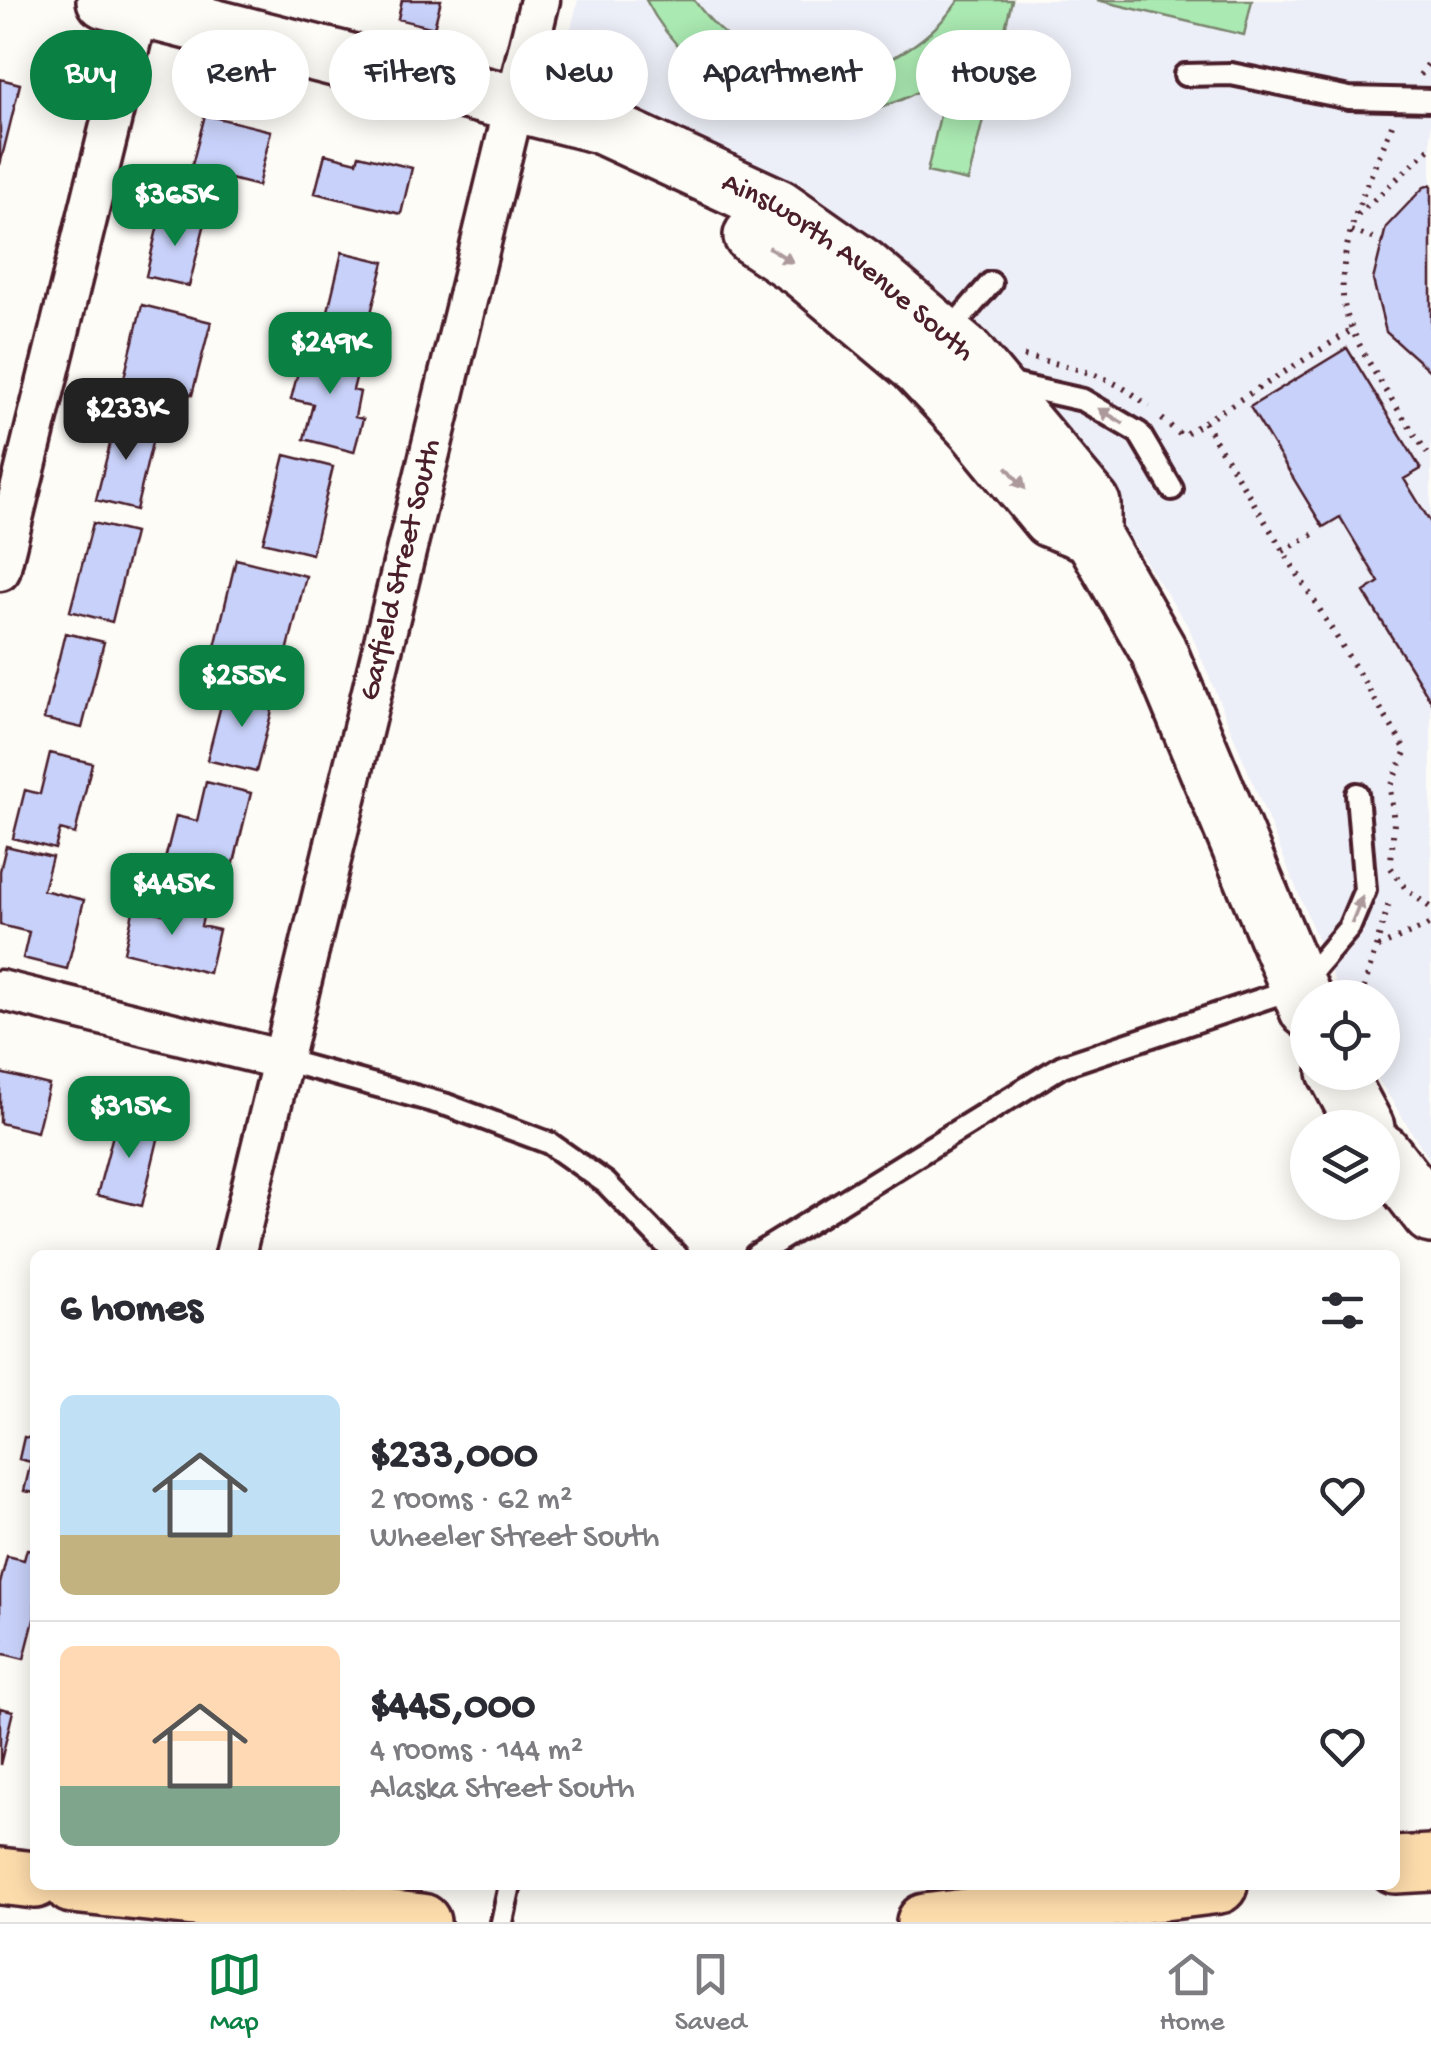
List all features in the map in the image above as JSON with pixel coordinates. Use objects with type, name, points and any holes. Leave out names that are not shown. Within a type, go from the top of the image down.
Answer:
[{"type":"main road","points":[[1400,1865],[1431,1863]]},
{"type":"main road","points":[[0,1876],[30,1879]]},
{"type":"main road","points":[[120,1890],[422,1922]]},
{"type":"main road","points":[[925,1922],[1179,1890]]},
{"type":"street","name":"Garfield Street South","points":[[533,30],[540,0]]},
{"type":"street","name":"Ainsworth Avenue South","points":[[128,3],[510,99]]},
{"type":"street","points":[[0,571],[128,3]]},
{"type":"street","name":"Garfield Street South","points":[[236,1250],[511,120]]},
{"type":"street","name":"Ainsworth Avenue South","points":[[545,120],[575,140],[708,206],[803,270],[916,365],[1050,518],[1092,535]]},
{"type":"street","name":"Ainsworth Avenue South","points":[[582,120],[778,207],[862,266],[944,336],[1003,366],[1092,504],[1092,535],[1158,650],[1295,980]]},
{"type":"street","points":[[0,990],[283,1060]]},
{"type":"street","points":[[1400,1175],[1431,1215]]},
{"type":"lane","points":[[1185,74],[1230,74],[1349,98],[1431,100]]},
{"type":"lane","points":[[944,336],[991,283]]},
{"type":"lane","points":[[1003,366],[1084,400],[1139,433],[1172,488]]},
{"type":"lane","points":[[1315,980],[1349,928],[1365,890],[1357,794]]},
{"type":"lane","points":[[764,1250],[1062,1066],[1290,1003]]},
{"type":"lane","points":[[283,1060],[447,1104],[549,1143],[606,1183],[671,1250]]},
{"type":"lane","points":[[502,1922],[509,1890]]},
{"type":"path","points":[[1402,99],[1350,231],[1342,298],[1352,330],[1431,459]]},
{"type":"path","points":[[1357,216],[1431,147]]},
{"type":"path","points":[[1350,231],[1382,241]]},
{"type":"path","points":[[1003,366],[1095,372],[1132,391],[1182,436],[1352,330]]},
{"type":"path","points":[[1204,422],[1406,750],[1390,787],[1394,822],[1390,882]]},
{"type":"path","points":[[1283,552],[1316,533]]},
{"type":"path","points":[[1391,868],[1406,888],[1431,908]]},
{"type":"path","points":[[1367,980],[1389,912],[1390,897]]},
{"type":"path","points":[[1377,947],[1431,924]]},
{"type":"shaded area","points":[[578,0],[1431,0],[1431,1162],[1385,1090],[1400,1090],[1400,980],[1334,980],[1189,628],[1069,444],[951,303],[803,185],[648,119],[648,30],[571,30]]},
{"type":"green space","points":[[646,0],[694,0],[720,30],[668,30],[667,33]]},
{"type":"green space","points":[[959,0],[1012,0],[1005,30],[933,30]]},
{"type":"green space","points":[[1097,0],[1252,0],[1244,35]]},
{"type":"green space","points":[[916,42],[916,92],[896,101],[896,56]]},
{"type":"green space","points":[[939,120],[983,120],[968,181],[927,172]]},
{"type":"building","points":[[402,0],[441,0],[434,28],[398,19]]},
{"type":"building","points":[[0,79],[20,84],[0,165]]},
{"type":"building","points":[[204,120],[226,120],[271,131],[258,186],[191,169]]},
{"type":"building","points":[[325,154],[357,162],[359,155],[412,168],[401,214],[315,193]]},
{"type":"building","points":[[1431,185],[1431,372],[1386,332],[1373,280],[1386,227],[1424,187]]},
{"type":"building","points":[[161,212],[205,223],[189,286],[146,276]]},
{"type":"building","points":[[342,252],[384,262],[369,321],[328,311]]},
{"type":"building","points":[[142,305],[211,322],[192,395],[178,391],[175,407],[120,394]]},
{"type":"building","points":[[305,345],[361,359],[353,390],[360,392],[355,417],[363,419],[354,452],[304,439],[313,404],[291,399]]},
{"type":"building","points":[[1347,348],[1421,469],[1404,479],[1431,523],[1431,701],[1364,592],[1379,582],[1340,517],[1323,527],[1250,407]]},
{"type":"building","points":[[117,416],[156,426],[136,510],[96,500]]},
{"type":"building","points":[[285,455],[333,467],[312,554],[263,542]]},
{"type":"building","points":[[93,523],[134,533],[112,622],[70,611]]},
{"type":"building","points":[[236,559],[306,576],[284,664],[215,647]]},
{"type":"building","points":[[65,633],[104,642],[82,728],[44,719]]},
{"type":"building","points":[[242,687],[276,695],[256,772],[207,760],[222,701],[238,704]]},
{"type":"building","points":[[50,753],[92,763],[75,834],[60,830],[55,849],[13,838],[25,790],[40,794]]},
{"type":"building","points":[[206,782],[251,793],[229,883],[163,867],[176,816],[197,821]]},
{"type":"building","points":[[6,846],[52,857],[43,890],[84,900],[67,969],[23,958],[29,932],[0,925],[0,871]]},
{"type":"building","points":[[170,905],[204,913],[201,926],[219,930],[209,973],[124,952],[134,907],[167,915]]},
{"type":"building","points":[[0,1073],[49,1085],[37,1132],[0,1123]]},
{"type":"building","points":[[118,1116],[161,1127],[142,1206],[97,1195]]},
{"type":"building","points":[[24,1437],[30,1438],[30,1462],[19,1459]]},
{"type":"building","points":[[30,1466],[30,1492],[24,1491]]},
{"type":"building","points":[[30,1549],[30,1636],[24,1659],[0,1653],[0,1584],[7,1556],[24,1560]]},
{"type":"building","points":[[0,1708],[13,1711],[0,1765]]}]
